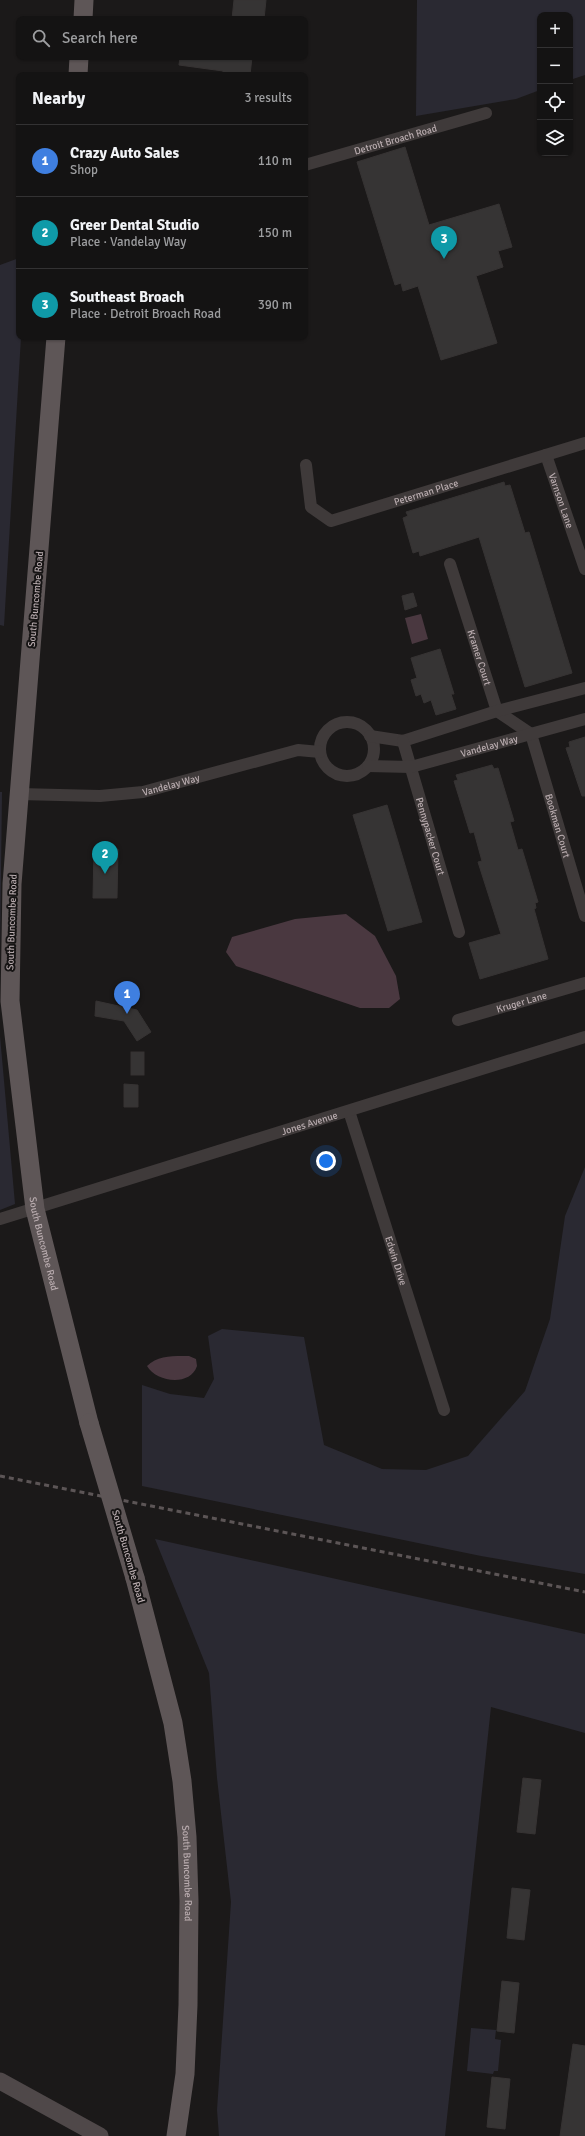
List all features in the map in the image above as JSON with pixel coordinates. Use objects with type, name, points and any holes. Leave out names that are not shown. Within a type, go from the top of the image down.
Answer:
[{"type":"main road","points":[[83,16],[84,0]]},
{"type":"main road","points":[[78,72],[80,60]]},
{"type":"main road","name":"South Buncombe Road","points":[[56,340],[12,884],[10,1001],[14,1050],[35,1209],[89,1422],[136,1578],[173,1723],[182,1781],[187,1837],[189,1901],[188,2005],[185,2074],[176,2136]]},
{"type":"main road","points":[[0,2080],[100,2136]]},
{"type":"street","name":"Detroit Broach Road","points":[[308,164],[486,113]]},
{"type":"street","name":"Peterman Place","points":[[306,465],[311,507],[331,521],[585,443]]},
{"type":"street","name":"Varnson Lane","points":[[546,455],[585,568]]},
{"type":"street","name":"Kramer Court","points":[[450,564],[497,711]]},
{"type":"street","points":[[370,736],[403,741],[497,711],[585,688]]},
{"type":"street","points":[[497,711],[531,734]]},
{"type":"street","name":"Vandelay Way","points":[[368,766],[411,766],[585,719]]},
{"type":"street","points":[[348,722],[357,724],[370,736],[374,752],[368,766],[357,774],[344,776],[335,774],[323,761],[320,752],[324,735],[331,728],[348,722]]},
{"type":"street","name":"Bookman Court","points":[[531,734],[585,916]]},
{"type":"street","name":"Pennypacker Court","points":[[403,741],[459,932]]},
{"type":"street","name":"Vandelay Way","points":[[19,794],[100,796],[143,792],[298,750],[320,752]]},
{"type":"street","name":"Kruger Lane","points":[[458,1020],[585,983]]},
{"type":"street","name":"Jones Avenue","points":[[0,1220],[585,1037]]},
{"type":"street","name":"Edwin Drive","points":[[349,1111],[444,1410]]},
{"type":"shaded area","points":[[417,0],[585,0],[585,75],[573,79],[573,12],[537,12],[537,91],[516,99],[416,116]]},
{"type":"shaded area","points":[[16,259],[16,340],[21,340],[4,626],[0,625],[0,265]]},
{"type":"shaded area","points":[[421,614],[428,639],[412,644],[405,618]]},
{"type":"shaded area","points":[[0,792],[2,792],[0,954]]},
{"type":"shaded area","points":[[346,914],[375,936],[396,976],[400,999],[389,1008],[360,1008],[236,966],[226,952],[232,937],[295,919]]},
{"type":"shaded area","points":[[0,1036],[15,1204],[0,1210]]},
{"type":"shaded area","points":[[585,1167],[585,1574],[481,1556],[142,1486],[142,1385],[170,1394],[204,1398],[214,1379],[208,1336],[222,1329],[304,1337],[324,1445],[382,1469],[426,1470],[468,1456],[525,1391],[550,1319],[565,1216]]},
{"type":"shaded area","points":[[172,1356],[189,1356],[196,1359],[197,1366],[193,1373],[188,1377],[180,1379],[165,1379],[151,1371],[147,1366],[151,1362],[161,1358]]},
{"type":"shaded area","points":[[155,1539],[585,1634],[585,1733],[491,1707],[445,2136],[219,2136],[217,2110],[231,1902],[217,1778],[209,1673]]},
{"type":"shaded area","points":[[471,2028],[496,2030],[495,2039],[501,2040],[498,2071],[494,2071],[493,2074],[467,2071]]},
{"type":"building","points":[[234,0],[266,0],[264,16],[232,16]]},
{"type":"building","points":[[180,60],[252,60],[250,72],[223,72],[179,65]]},
{"type":"building","points":[[405,147],[429,225],[499,204],[512,247],[498,251],[503,267],[476,276],[497,343],[441,360],[418,286],[403,291],[401,283],[395,285],[357,162]]},
{"type":"building","points":[[504,482],[505,486],[510,485],[525,533],[529,532],[572,673],[525,687],[479,537],[420,556],[419,551],[413,553],[403,518],[408,516],[406,512]]},
{"type":"building","points":[[413,593],[417,606],[405,610],[402,596]]},
{"type":"building","points":[[440,649],[454,694],[451,694],[456,709],[436,715],[431,700],[424,703],[421,694],[416,696],[411,680],[417,678],[411,658]]},
{"type":"building","points":[[585,737],[585,796],[582,796],[566,748],[570,747],[569,742]]},
{"type":"building","points":[[492,765],[494,769],[498,768],[514,821],[510,822],[518,850],[522,849],[538,902],[535,903],[536,908],[534,909],[548,959],[480,979],[469,943],[501,934],[478,862],[482,861],[474,832],[470,833],[454,781],[458,780],[456,775]]},
{"type":"building","points":[[387,805],[422,922],[388,931],[353,815]]},
{"type":"building","points":[[94,848],[118,849],[117,898],[93,898]]},
{"type":"building","points":[[96,1001],[137,1010],[151,1032],[137,1041],[124,1021],[95,1016]]},
{"type":"building","points":[[131,1052],[144,1052],[144,1075],[131,1075]]},
{"type":"building","points":[[124,1084],[138,1085],[138,1107],[124,1107]]},
{"type":"building","points":[[523,1778],[541,1780],[535,1834],[517,1832]]},
{"type":"building","points":[[512,1888],[530,1890],[524,1940],[507,1938]]},
{"type":"building","points":[[502,1981],[519,1983],[514,2033],[497,2031]]},
{"type":"building","points":[[573,2044],[585,2046],[585,2136],[560,2136]]},
{"type":"building","points":[[492,2077],[510,2079],[505,2129],[487,2127]]},
{"type":"railway","points":[[0,1476],[585,1592]]},
{"type":"place","name":"Southeast Broach","points":[[444,259]]},
{"type":"place","name":"Greer Dental Studio","points":[[105,874]]},
{"type":"place","name":"Crazy Auto Sales","points":[[127,1014]]}]
